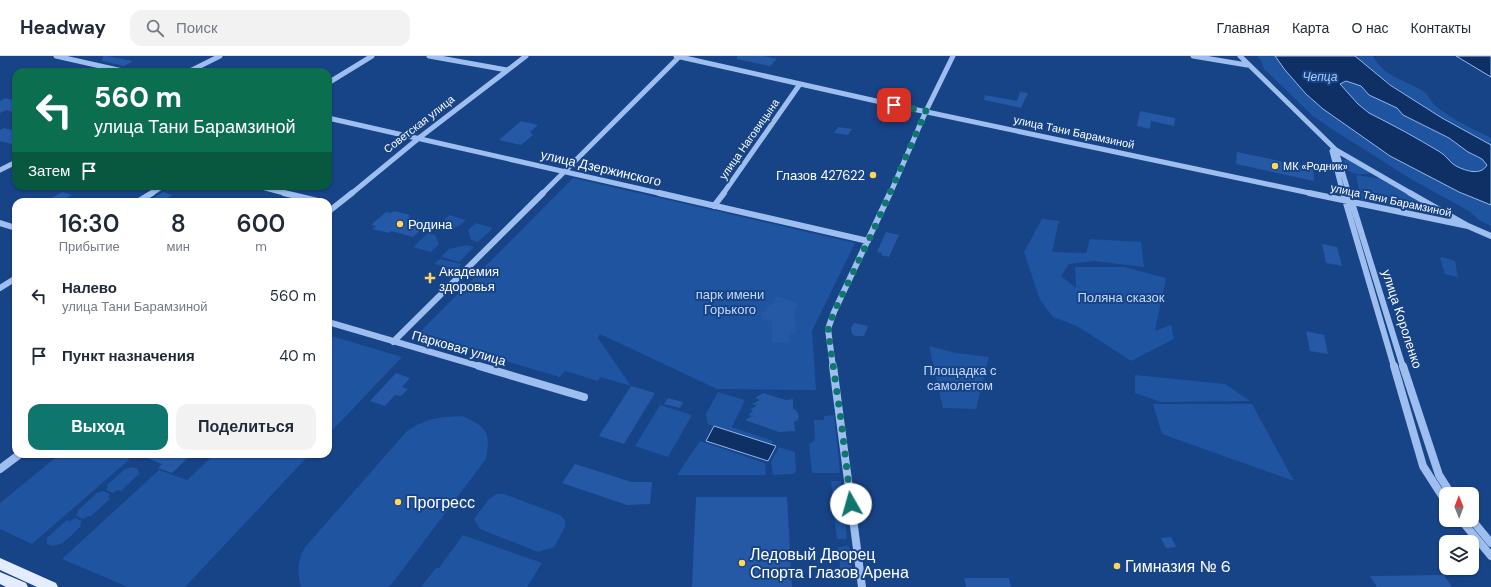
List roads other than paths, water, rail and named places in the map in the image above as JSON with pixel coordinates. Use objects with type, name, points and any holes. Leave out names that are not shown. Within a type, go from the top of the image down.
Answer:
[{"type":"main road","points":[[0,564],[51,587]]},
{"type":"main road","points":[[0,578],[21,587]]},
{"type":"street","points":[[56,56],[109,68]]},
{"type":"street","points":[[196,68],[220,56]]},
{"type":"street","points":[[332,81],[372,56]]},
{"type":"street","points":[[429,56],[507,70]]},
{"type":"street","name":"Советская улица","points":[[332,209],[419,138],[526,56]]},
{"type":"street","points":[[393,342],[678,56]]},
{"type":"street","name":"улица Тани Барамзиной","points":[[678,56],[800,84],[1347,199],[1468,226]]},
{"type":"street","points":[[862,587],[828,330],[834,312],[868,241],[926,111],[954,56]]},
{"type":"street","points":[[1193,56],[1247,65]]},
{"type":"street","points":[[1240,56],[1247,65],[1330,144],[1334,151],[1347,199]]},
{"type":"street","name":"улица Наговицына","points":[[714,206],[800,84]]},
{"type":"street","name":"улица Дзержинского","points":[[332,119],[868,241]]},
{"type":"street","points":[[1334,151],[1468,226],[1491,236]]},
{"type":"street","name":"улица Короленко","points":[[1334,151],[1423,466],[1439,492]]},
{"type":"street","points":[[0,170],[12,164]]},
{"type":"street","points":[[144,198],[156,190]]},
{"type":"street","points":[[274,190],[306,198]]},
{"type":"street","name":"улица Короленко","points":[[1347,199],[1439,475],[1447,487]]},
{"type":"street","points":[[332,205],[336,206]]},
{"type":"street","points":[[0,223],[12,227]]},
{"type":"street","points":[[0,288],[12,280]]},
{"type":"street","name":"Парковая улица","points":[[332,323],[584,397]]},
{"type":"street","points":[[0,469],[15,458]]},
{"type":"street","points":[[1467,527],[1491,556]]},
{"type":"street","points":[[1478,527],[1491,543]]},
{"type":"water","name":"Чепца","points":[[1275,56],[1355,56],[1390,85],[1442,118],[1491,145],[1491,205],[1459,192],[1390,156],[1323,109],[1306,94]],"holes":[[[1346,81],[1361,86],[1369,95],[1397,108],[1403,115],[1449,138],[1468,152],[1482,159],[1487,165],[1481,170],[1473,172],[1456,166],[1440,152],[1369,113],[1358,104],[1340,84]]]},
{"type":"water","points":[[1456,56],[1491,56],[1491,77]]},
{"type":"water","points":[[714,426],[776,446],[768,461],[706,441]]},
{"type":"place","name":"МК «Родник»","points":[[1275,166]]},
{"type":"place","name":"Глазов 427622","points":[[873,175]]},
{"type":"place","name":"Родина","points":[[400,224]]},
{"type":"place","name":"Академия здоровья","points":[[430,278]]},
{"type":"place","name":"Прогресс","points":[[398,502]]},
{"type":"place","name":"Ледовый Дворец Спорта Глазов Арена","points":[[742,563]]},
{"type":"place","name":"Гимназия № 6","points":[[1117,566]]},
{"type":"park label","name":"Поляна сказок","points":[[1121,297]]},
{"type":"park label","name":"парк имени Горького","points":[[730,302]]},
{"type":"park label","name":"Площадка с самолетом","points":[[960,378]]}]
